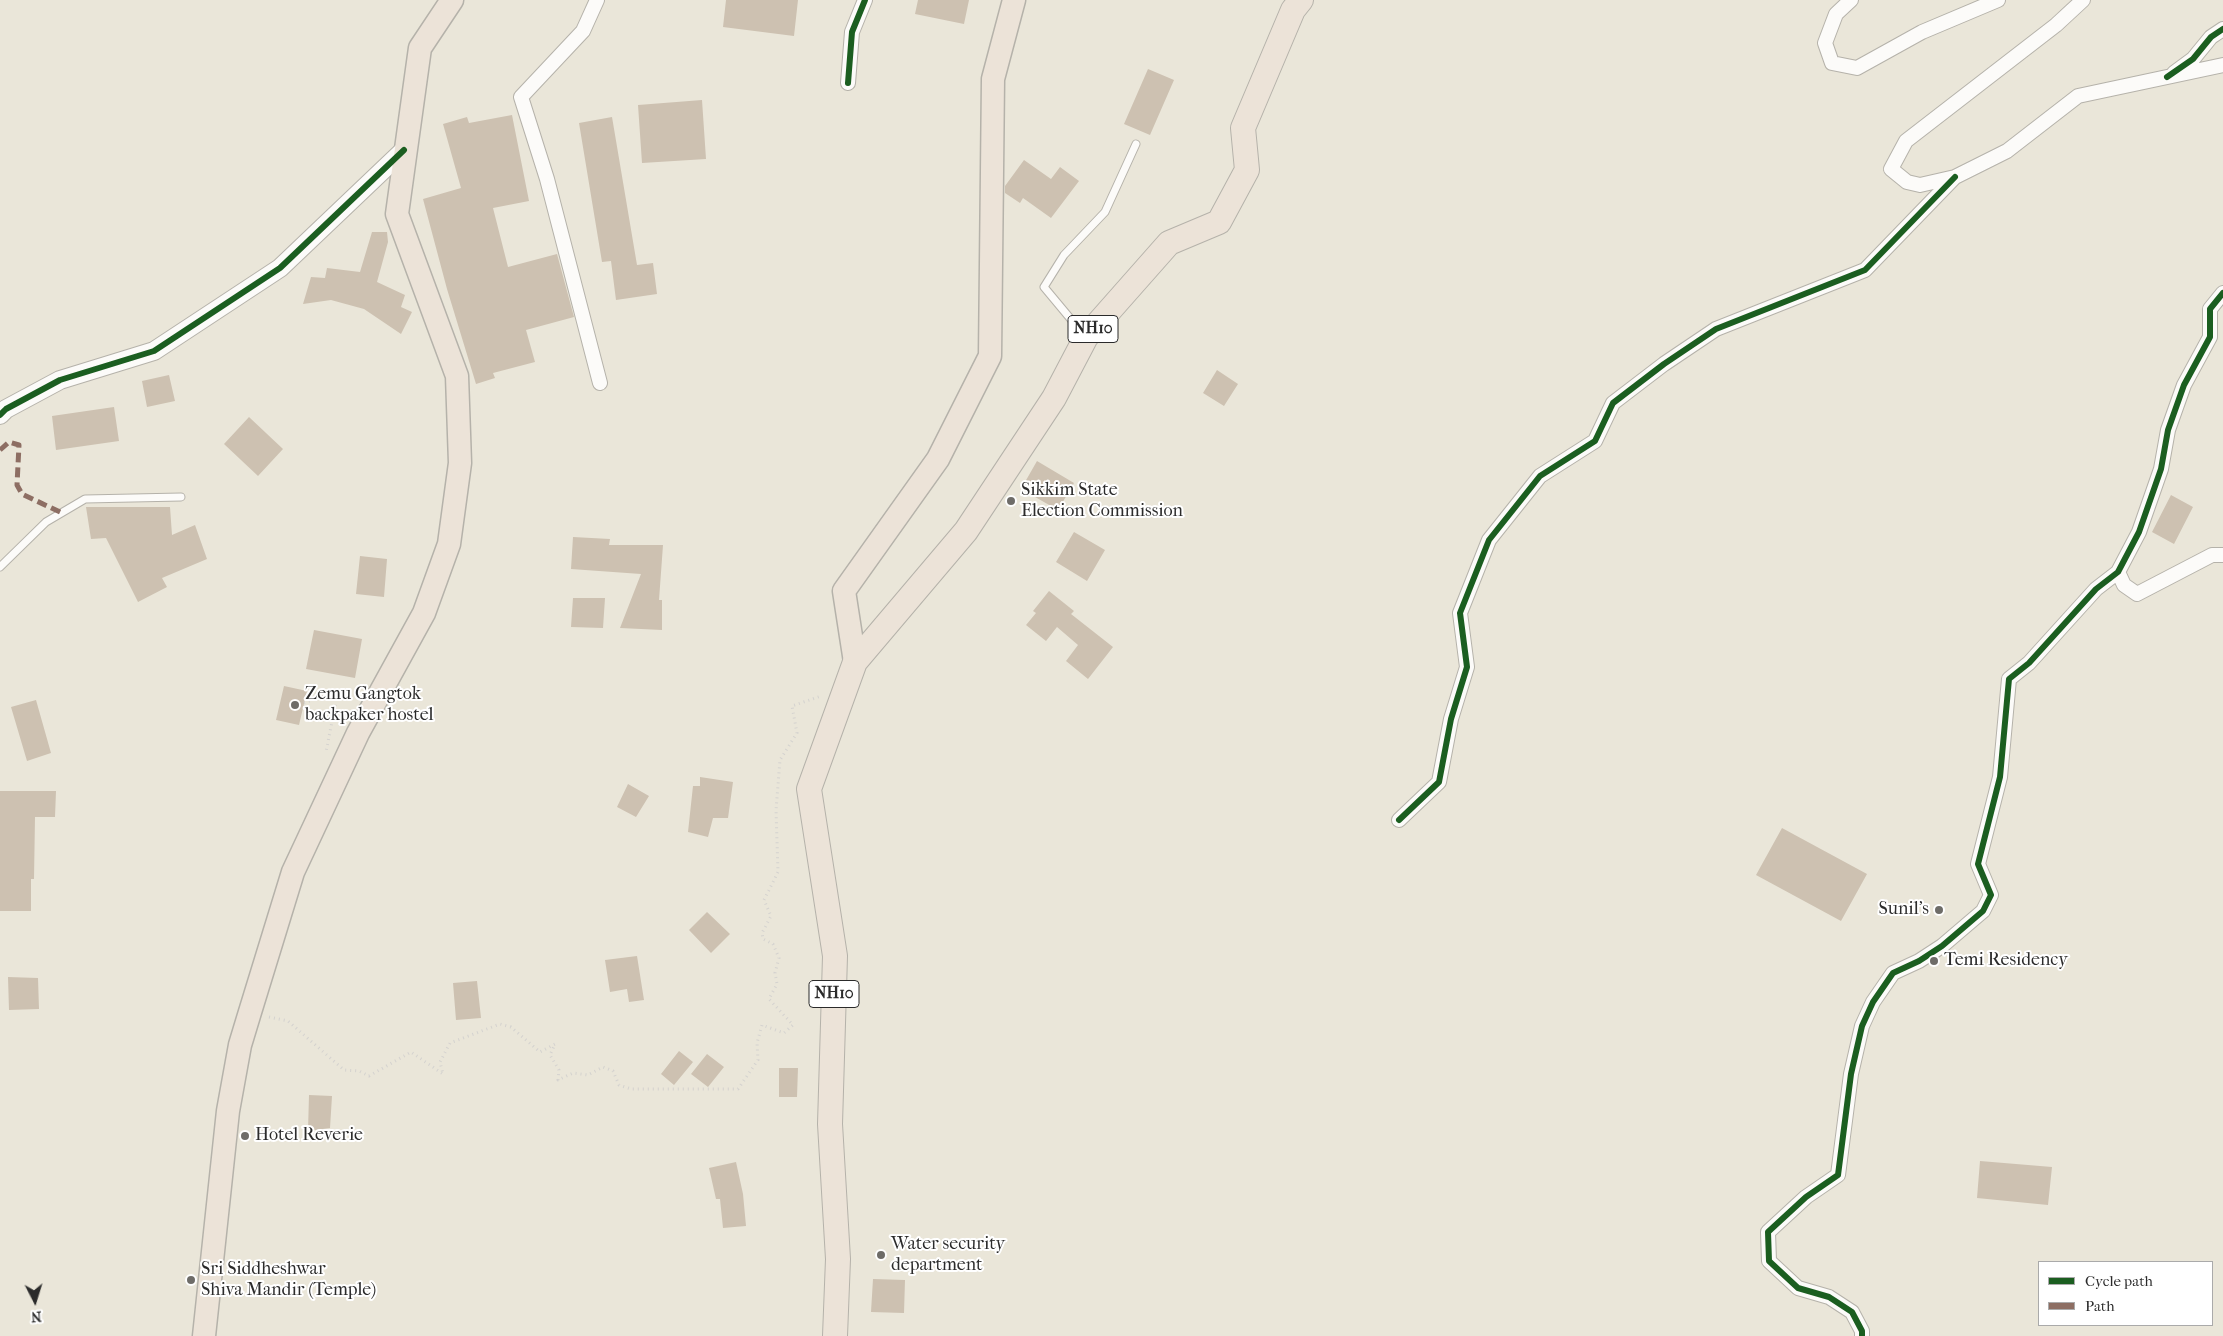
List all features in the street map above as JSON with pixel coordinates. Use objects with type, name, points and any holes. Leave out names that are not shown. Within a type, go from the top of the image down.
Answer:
[{"type":"highway","name":"NH10","points":[[835,1336],[838,1259],[830,1124],[835,956],[809,789],[855,662],[966,531],[1054,398],[1086,338],[1170,243],[1219,222],[1247,170],[1243,128],[1293,10],[1301,0]]},
{"type":"main road","points":[[204,1336],[228,1111],[240,1045],[293,872],[358,733],[424,613],[449,544],[460,464],[457,376],[396,214],[420,48],[452,0]]},
{"type":"main road","points":[[855,662],[844,591],[938,459],[990,356],[993,79],[1014,0]]},
{"type":"street","points":[[597,0],[583,32],[521,97],[547,178],[600,383]]},
{"type":"street","points":[[848,83],[852,32],[865,0]]},
{"type":"street","points":[[1851,0],[1836,14],[1825,43],[1832,63],[1857,68],[1922,32],[1998,0]]},
{"type":"street","points":[[2083,0],[2056,25],[1906,141],[1891,169],[1907,182],[1920,185],[1955,177],[2008,151],[2078,96],[2223,65]]},
{"type":"street","points":[[2167,77],[2194,59],[2210,38],[2223,29]]},
{"type":"street","points":[[0,415],[6,409],[60,380],[154,351],[280,268],[404,150]]},
{"type":"street","points":[[1399,820],[1438,782],[1451,719],[1467,667],[1460,613],[1489,540],[1540,476],[1595,441],[1613,403],[1664,364],[1716,329],[1865,270],[1955,177]]},
{"type":"street","points":[[1862,1336],[1862,1331],[1852,1312],[1829,1297],[1798,1288],[1768,1261],[1768,1232],[1806,1197],[1838,1175],[1851,1074],[1862,1026],[1893,973],[1919,961],[1942,946],[1983,911],[1991,895],[1978,864],[2000,777],[2009,679],[2029,663],[2096,589],[2118,572],[2139,532],[2161,470],[2168,430],[2184,385],[2210,337],[2210,309],[2223,293]]},
{"type":"street","points":[[2118,572],[2124,585],[2137,594],[2212,555],[2223,554]]},
{"type":"lane","points":[[1086,338],[1044,287],[1064,255],[1106,212],[1136,144]]},
{"type":"lane","points":[[0,567],[46,522],[85,499],[182,497]]},
{"type":"path","points":[[250,1012],[288,1021],[344,1070],[360,1071],[369,1076],[411,1052],[442,1074],[440,1062],[450,1043],[500,1024],[511,1027],[540,1052],[555,1044],[550,1055],[559,1070],[558,1080],[573,1073],[588,1075],[603,1066],[614,1071],[619,1085],[631,1089],[738,1089],[758,1060],[757,1043],[762,1025],[784,1033],[793,1025],[769,999],[777,984],[775,974],[779,958],[773,944],[763,938],[762,933],[771,916],[764,900],[778,872],[776,810],[780,760],[797,732],[792,706],[821,696],[828,689]]},
{"type":"path","points":[[304,703],[338,692],[324,758]]},
{"type":"building","points":[[726,0],[798,0],[794,36],[723,27]]},
{"type":"building","points":[[918,0],[969,0],[964,24],[915,14]]},
{"type":"building","points":[[1148,69],[1174,80],[1150,135],[1124,124]]},
{"type":"building","points":[[702,100],[706,159],[642,163],[638,105]]},
{"type":"building","points":[[512,115],[529,201],[493,208],[508,267],[557,254],[574,317],[526,330],[535,362],[493,373],[495,378],[476,384],[447,289],[423,199],[461,188],[443,124],[467,117],[469,123]]},
{"type":"building","points":[[612,117],[637,265],[653,263],[657,294],[616,300],[611,261],[602,262],[579,123]]},
{"type":"building","points":[[1024,160],[1051,179],[1060,167],[1079,181],[1051,218],[1023,198],[1020,203],[1005,193],[1005,186]]},
{"type":"building","points":[[372,232],[387,232],[388,242],[377,282],[405,295],[401,307],[412,312],[401,334],[364,309],[331,300],[303,304],[311,277],[325,278],[327,268],[360,272]]},
{"type":"building","points":[[1217,370],[1238,384],[1224,406],[1203,393]]},
{"type":"building","points":[[169,375],[175,401],[147,407],[142,381]]},
{"type":"building","points":[[114,407],[119,441],[56,450],[52,416]]},
{"type":"building","points":[[249,417],[283,449],[258,476],[224,444]]},
{"type":"building","points":[[1037,461],[1074,483],[1058,510],[1021,489]]},
{"type":"building","points":[[2171,495],[2193,507],[2174,544],[2152,532]]},
{"type":"building","points":[[86,507],[170,507],[172,535],[195,525],[207,559],[162,578],[167,587],[138,602],[106,538],[91,539]]},
{"type":"building","points":[[1074,532],[1105,550],[1087,581],[1056,562]]},
{"type":"building","points":[[573,537],[610,539],[609,545],[663,545],[659,600],[662,600],[662,630],[620,628],[641,574],[571,569]]},
{"type":"building","points":[[360,556],[387,559],[384,597],[356,594]]},
{"type":"building","points":[[1049,591],[1074,611],[1071,614],[1113,647],[1088,679],[1066,661],[1078,645],[1057,627],[1046,641],[1026,625],[1036,613],[1033,611]]},
{"type":"building","points":[[573,598],[605,598],[603,628],[571,627]]},
{"type":"building","points":[[314,630],[362,639],[355,678],[306,669]]},
{"type":"building","points":[[284,686],[307,691],[299,725],[276,720]]},
{"type":"building","points":[[36,700],[51,753],[27,761],[11,707]]},
{"type":"building","points":[[700,777],[733,782],[728,818],[713,818],[708,837],[688,832],[693,786],[700,786]]},
{"type":"building","points":[[628,784],[649,796],[636,817],[617,807]]},
{"type":"building","points":[[0,791],[56,791],[55,817],[35,817],[34,879],[31,879],[31,911],[0,911]]},
{"type":"building","points":[[1782,828],[1867,874],[1841,921],[1756,875]]},
{"type":"building","points":[[707,912],[730,934],[711,953],[689,930]]},
{"type":"building","points":[[637,956],[644,1000],[629,1002],[627,989],[610,992],[605,960]]},
{"type":"building","points":[[8,977],[38,978],[39,1009],[9,1010]]},
{"type":"building","points":[[477,981],[481,1018],[456,1020],[453,983]]},
{"type":"building","points":[[679,1051],[693,1062],[674,1085],[661,1074]]},
{"type":"building","points":[[707,1054],[724,1067],[708,1087],[691,1074]]},
{"type":"building","points":[[779,1068],[798,1068],[797,1097],[779,1097]]},
{"type":"building","points":[[309,1095],[332,1096],[330,1128],[308,1131]]},
{"type":"building","points":[[1980,1161],[2052,1167],[2048,1205],[1977,1198]]},
{"type":"building","points":[[736,1162],[743,1194],[746,1226],[723,1228],[720,1199],[716,1199],[709,1168]]},
{"type":"building","points":[[873,1279],[905,1280],[904,1313],[871,1312]]},
{"type":"marked path","points":[[0,450],[9,442],[19,445],[17,485],[22,494],[62,513]]},
{"type":"cycle path","points":[[848,83],[852,32],[865,0]]},
{"type":"cycle path","points":[[2167,77],[2193,59],[2211,37],[2223,29]]},
{"type":"cycle path","points":[[0,415],[6,409],[60,380],[154,351],[280,268],[404,150]]},
{"type":"cycle path","points":[[1399,820],[1439,782],[1451,719],[1467,667],[1460,613],[1489,540],[1540,476],[1595,441],[1613,403],[1664,364],[1716,329],[1865,270],[1955,177]]},
{"type":"cycle path","points":[[1862,1336],[1862,1331],[1852,1312],[1829,1297],[1798,1288],[1769,1261],[1768,1232],[1806,1197],[1838,1175],[1851,1074],[1862,1026],[1873,1002],[1893,973],[1919,961],[1942,946],[1983,911],[1991,895],[1978,864],[2000,777],[2009,679],[2029,663],[2096,589],[2118,572],[2139,532],[2161,469],[2168,430],[2184,385],[2210,337],[2210,309],[2223,293]]},
{"type":"place","name":"Sikkim State Election Commission","points":[[1011,501]]},
{"type":"place","name":"Zemu Gangtok backpaker hostel","points":[[295,705]]},
{"type":"place","name":"Sunil's","points":[[1939,910]]},
{"type":"place","name":"Temi Residency","points":[[1934,961]]},
{"type":"place","name":"Hotel Reverie","points":[[245,1136]]},
{"type":"place","name":"Water security department","points":[[881,1255]]},
{"type":"place","name":"Sri Siddheshwar Shiva Mandir (Temple)","points":[[191,1280]]}]
